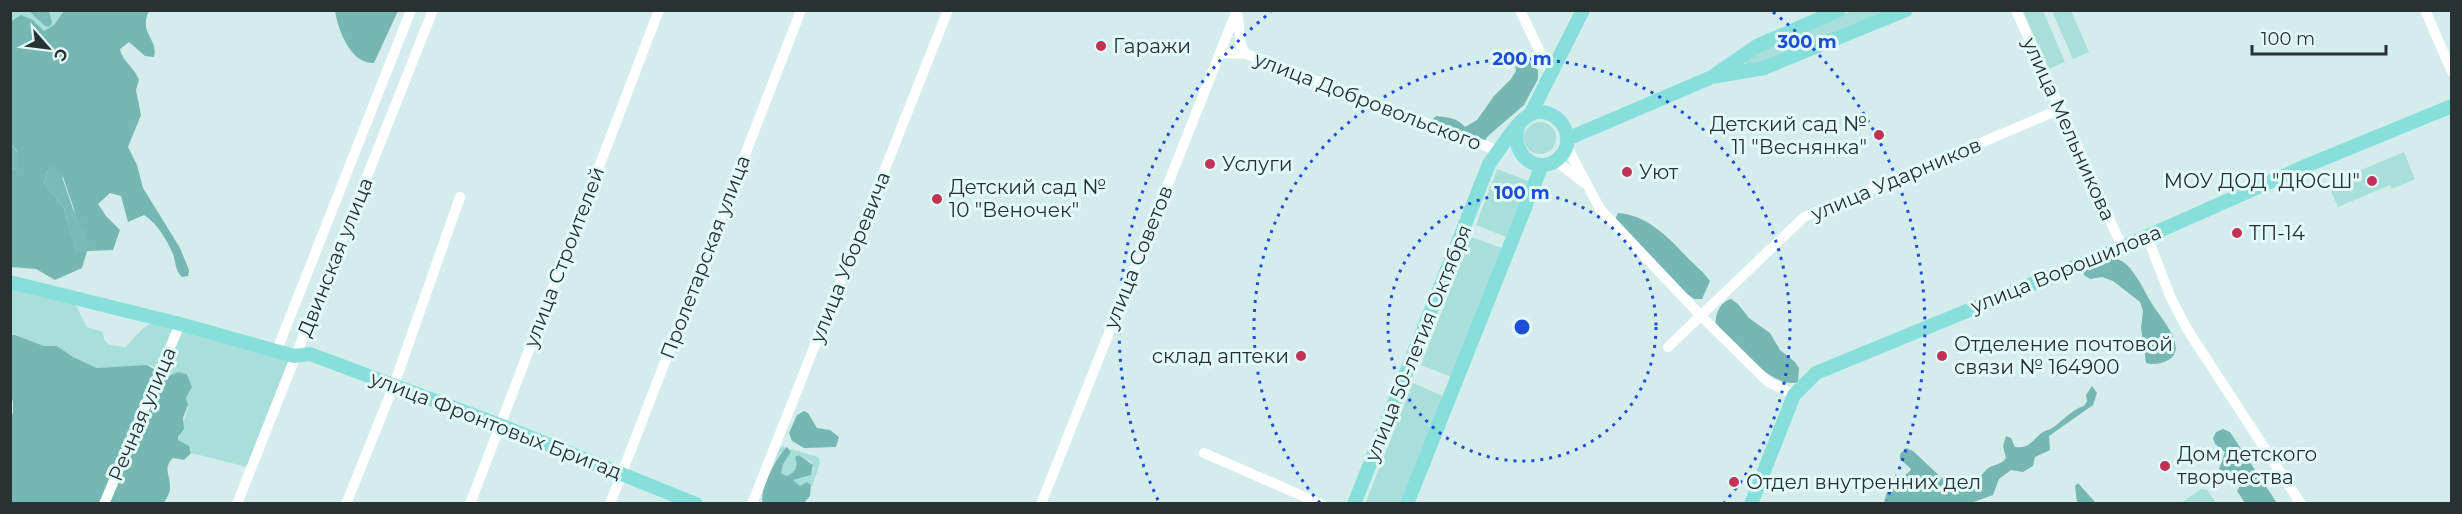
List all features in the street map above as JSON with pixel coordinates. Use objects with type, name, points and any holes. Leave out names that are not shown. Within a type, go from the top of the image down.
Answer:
[{"type":"main road","points":[[1527,160],[1517,148],[1515,135],[1518,127],[1530,115],[1583,10]]},
{"type":"main road","points":[[1564,132],[1600,125],[1712,77],[1757,46],[1839,10]]},
{"type":"main road","points":[[1712,77],[1764,68],[1906,10]]},
{"type":"main road","points":[[1407,504],[1549,162],[1563,153],[1564,132],[1548,102],[1550,73]]},
{"type":"main road","name":"улица Ворошилова","points":[[1751,504],[1794,394],[1816,373],[2125,246],[2308,165],[2451,106]]},
{"type":"main road","points":[[1530,115],[1543,112],[1564,132]]},
{"type":"main road","name":"улица 50-летия Октября","points":[[1354,504],[1489,164],[1518,127]]},
{"type":"main road","points":[[1499,152],[1527,160],[1549,162]]},
{"type":"main road","name":"улица Фронтовых Бригад","points":[[10,282],[180,324],[294,356],[309,354],[500,425],[696,504]]},
{"type":"street","name":"Двинская улица","points":[[277,350],[411,10]]},
{"type":"street","name":"Двинская улица","points":[[237,504],[433,10]]},
{"type":"street","name":"улица Строителей","points":[[470,504],[659,10]]},
{"type":"street","name":"Пролетарская улица","points":[[610,504],[801,10]]},
{"type":"street","name":"улица Уборевича","points":[[752,504],[948,10]]},
{"type":"street","name":"улица Советов","points":[[1041,504],[1238,10]]},
{"type":"street","name":"улица Добровольского","points":[[1238,10],[1241,46],[1246,54],[1499,152]]},
{"type":"street","points":[[1520,10],[1550,73]]},
{"type":"street","name":"улица Мельникова","points":[[2016,10],[2118,238],[2125,246]]},
{"type":"street","points":[[2426,10],[2451,72]]},
{"type":"street","points":[[1222,53],[1246,54]]},
{"type":"street","name":"улица Ударников","points":[[1668,347],[1804,218],[2061,110]]},
{"type":"street","points":[[1564,132],[1600,209],[1701,316],[1767,381],[1794,394]]},
{"type":"street","points":[[1549,162],[1588,186]]},
{"type":"street","points":[[346,504],[394,385],[460,197]]},
{"type":"street","points":[[2147,236],[2170,296],[2187,329],[2301,504]]},
{"type":"street","name":"Речная улица","points":[[104,504],[180,324]]},
{"type":"street","points":[[1204,453],[1321,504]]},
{"type":"shaded area","points":[[10,11],[29,11],[49,27],[49,11],[64,11],[54,25],[44,31],[33,20],[16,19],[11,22]]},
{"type":"shaded area","points":[[29,11],[49,11],[52,23],[49,27],[45,26]]},
{"type":"shaded area","points":[[64,11],[149,11],[146,25],[154,45],[154,57],[145,56],[129,42],[120,49],[139,80],[136,90],[141,115],[128,147],[137,165],[143,188],[180,248],[189,270],[188,276],[180,275],[170,248],[153,223],[144,215],[128,222],[121,196],[110,193],[98,204],[120,230],[113,250],[87,251],[82,268],[55,280],[36,269],[11,267],[11,168],[16,170],[17,151],[11,144],[10,22],[21,15],[33,20],[44,31],[54,25]],"holes":[[[47,170],[63,177],[76,215],[80,253],[76,252],[64,208],[44,183]]]},
{"type":"shaded area","points":[[335,11],[398,11],[374,63],[358,58],[352,52],[342,36]]},
{"type":"shaded area","points":[[1852,11],[1889,11],[1778,58],[1747,67],[1744,61],[1773,44]]},
{"type":"shaded area","points":[[2023,11],[2043,11],[2065,62],[2049,69]]},
{"type":"shaded area","points":[[2052,11],[2071,11],[2089,52],[2073,59]]},
{"type":"shaded area","points":[[1521,57],[1528,57],[1532,66],[1538,70],[1538,79],[1524,105],[1484,142],[1432,120],[1436,116],[1448,118],[1456,120],[1465,127],[1477,120],[1494,96],[1511,79],[1516,71],[1515,64]]},
{"type":"shaded area","points":[[1540,122],[1551,127],[1556,138],[1551,149],[1540,154],[1529,149],[1524,138],[1529,127]]},
{"type":"shaded area","points":[[10,144],[19,156],[16,170],[11,168]]},
{"type":"shaded area","name":"МОУ ДОД \"ДЮСШ\"","points":[[2404,152],[2415,179],[2392,189],[2390,185],[2338,207],[2328,184]]},
{"type":"shaded area","points":[[50,165],[60,171],[73,209],[85,230],[89,243],[86,250],[80,253],[76,253],[64,208],[44,183]]},
{"type":"shaded area","points":[[1497,169],[1528,181],[1506,237],[1476,225]]},
{"type":"shaded area","points":[[1618,213],[1638,218],[1655,227],[1701,270],[1710,281],[1702,299],[1694,299],[1686,293],[1616,221]]},
{"type":"shaded area","points":[[1471,237],[1502,248],[1452,377],[1421,365]]},
{"type":"shaded area","points":[[2105,256],[2125,263],[2131,269],[2167,325],[2175,343],[2175,351],[2172,357],[2164,362],[2146,363],[2141,328],[2143,311],[2140,302],[2113,281],[2102,277],[2090,279],[2084,275],[2082,269]]},
{"type":"shaded area","points":[[11,284],[73,300],[87,327],[103,332],[104,339],[109,345],[126,347],[156,320],[288,359],[288,365],[247,467],[191,453],[191,449],[178,440],[188,408],[186,398],[192,387],[187,374],[178,372],[169,376],[152,366],[97,368],[73,357],[57,346],[44,346],[11,335]]},
{"type":"shaded area","points":[[1731,299],[1749,318],[1770,333],[1780,350],[1795,362],[1799,368],[1798,382],[1788,383],[1766,372],[1716,325],[1719,309],[1724,302]]},
{"type":"shaded area","points":[[11,335],[44,346],[57,346],[73,357],[97,368],[146,365],[169,376],[178,372],[187,374],[192,387],[186,398],[188,405],[183,418],[184,429],[178,440],[189,446],[191,453],[184,460],[173,458],[170,462],[167,469],[170,490],[164,503],[11,504],[10,417],[13,413],[13,402],[10,392]]},
{"type":"shaded area","points":[[1413,383],[1443,396],[1400,503],[1365,504]]},
{"type":"shaded area","points":[[2092,386],[2097,393],[2093,405],[2049,436],[2050,450],[2035,457],[2033,466],[2023,472],[2011,470],[1999,479],[1993,495],[1971,503],[1884,503],[1887,492],[1911,469],[1900,459],[1900,454],[1906,448],[1913,451],[1945,481],[1954,480],[1958,486],[1970,484],[1988,468],[2006,458],[2003,446],[2006,436],[2011,438],[2015,447],[2028,445],[2043,432],[2084,406],[2087,401],[2086,395]]},
{"type":"shaded area","points":[[804,411],[808,413],[817,428],[830,430],[839,437],[836,447],[804,448],[792,441],[789,433],[797,415]]},
{"type":"shaded area","points":[[2223,429],[2230,432],[2277,503],[2245,503],[2237,491],[2243,481],[2240,472],[2228,474],[2219,469],[2225,452],[2215,444],[2213,438],[2216,432]]},
{"type":"shaded area","points":[[781,446],[789,448],[780,453],[772,466],[778,448]]},
{"type":"shaded area","points":[[787,447],[791,452],[783,464],[781,473],[787,476],[795,470],[795,457],[799,455],[813,465],[811,475],[793,480],[800,486],[807,482],[811,485],[810,496],[803,504],[763,504],[763,491],[769,474]]},
{"type":"shaded area","points":[[789,448],[818,457],[820,463],[812,487],[811,485],[800,486],[793,480],[811,475],[814,468],[811,462],[799,455],[793,473],[787,476],[781,473],[783,464],[791,452]]},
{"type":"shaded area","points":[[2078,483],[2096,503],[2077,503],[2075,486]]},
{"type":"shaded area","points":[[2201,489],[2207,490],[2216,503],[2181,503]]},
{"type":"place","name":"Гаражи","points":[[1101,46]]},
{"type":"place","name":"Детский сад № 11 \"Веснянка\"","points":[[1879,135]]},
{"type":"place","name":"Услуги","points":[[1210,164]]},
{"type":"place","name":"Уют","points":[[1627,172]]},
{"type":"place","name":"МОУ ДОД \"ДЮСШ\"","points":[[2372,181]]},
{"type":"place","name":"Детский сад № 10 \"Веночек\"","points":[[937,199]]},
{"type":"place","name":"ТП-14","points":[[2237,233]]},
{"type":"place","name":"склад аптеки","points":[[1301,356]]},
{"type":"place","name":"Отделение почтовой связи № 164900","points":[[1942,356]]},
{"type":"place","name":"Дом детского творчества","points":[[2165,466]]},
{"type":"place","name":"Отдел внутренних дел","points":[[1734,482]]}]
